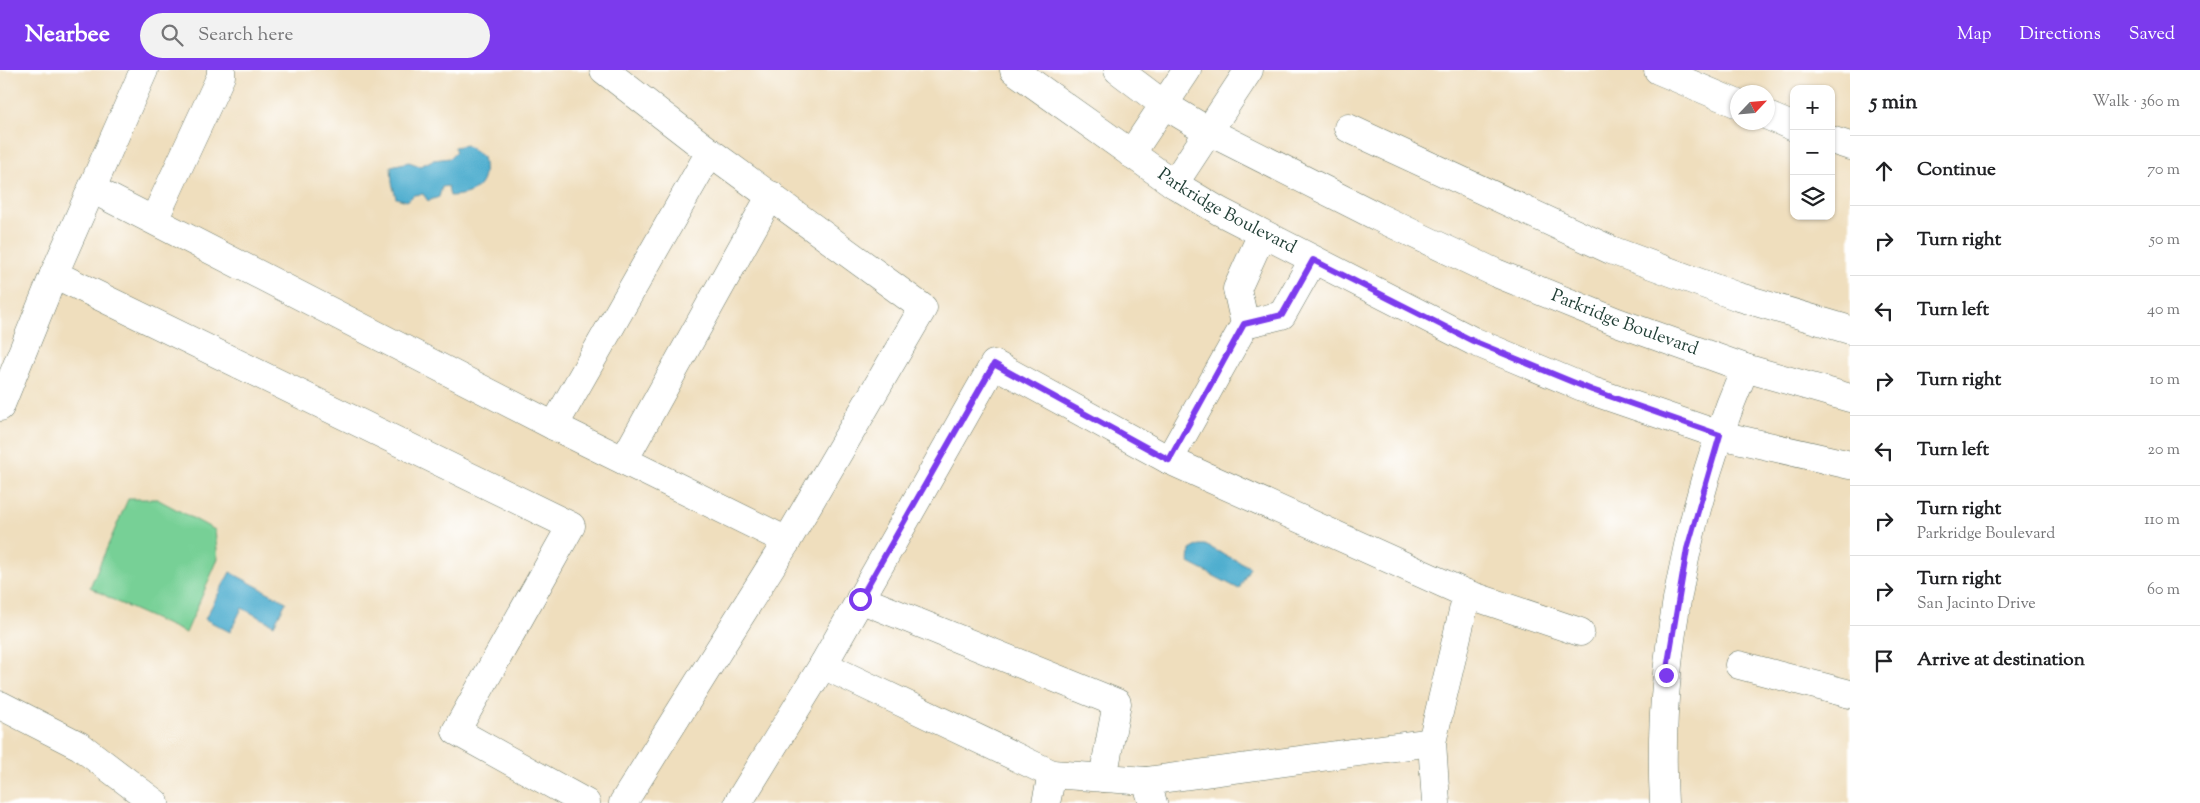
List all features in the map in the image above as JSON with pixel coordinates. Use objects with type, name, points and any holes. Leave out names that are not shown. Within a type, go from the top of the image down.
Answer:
[{"type":"street","points":[[0,407],[54,274],[144,70]]},
{"type":"street","points":[[154,220],[221,76],[221,70]]},
{"type":"street","points":[[604,70],[710,152],[923,308],[787,541],[624,803]]},
{"type":"street","name":"Parkridge Boulevard","points":[[1014,70],[1174,184],[1262,234],[1473,341],[1592,390],[1720,435],[1850,465]]},
{"type":"street","name":"Parkridge Boulevard","points":[[1118,70],[1163,104],[1208,131],[1378,217],[1496,273],[1617,322],[1745,368],[1850,398]]},
{"type":"street","points":[[1130,154],[1187,70]]},
{"type":"street","points":[[1174,184],[1248,70]]},
{"type":"street","points":[[1658,70],[1712,81],[1730,97]]},
{"type":"street","points":[[1775,119],[1790,125]]},
{"type":"street","points":[[1348,128],[1611,250],[1736,296],[1850,330]]},
{"type":"street","points":[[1835,141],[1850,146]]},
{"type":"street","points":[[554,426],[710,152]]},
{"type":"street","points":[[92,189],[554,426],[787,541]]},
{"type":"street","points":[[624,460],[771,195]]},
{"type":"street","points":[[1169,460],[1244,324],[1237,289],[1262,234]]},
{"type":"street","points":[[1244,324],[1282,315],[1313,260]]},
{"type":"street","points":[[54,274],[571,526],[456,731],[586,803]]},
{"type":"street","points":[[738,803],[823,665],[994,364],[1169,460],[1468,594],[1580,632]]},
{"type":"street","points":[[1664,803],[1666,675],[1687,549],[1720,435],[1745,368]]},
{"type":"street","points":[[1436,803],[1432,742],[1468,594]]},
{"type":"street","points":[[860,599],[1117,703],[1102,778]]},
{"type":"street","points":[[823,665],[1052,774],[1102,778],[1150,792],[1432,742]]},
{"type":"street","points":[[1740,665],[1850,694]]},
{"type":"street","points":[[0,706],[80,746],[155,803]]},
{"type":"street","points":[[1046,803],[1052,774]]},
{"type":"green space","points":[[128,499],[157,499],[215,530],[218,559],[186,633],[119,603],[90,587]]},
{"type":"water","points":[[466,145],[483,157],[484,175],[478,187],[473,191],[450,196],[448,186],[442,187],[439,197],[428,201],[423,194],[414,195],[407,201],[396,198],[392,183],[391,166],[409,162],[420,166],[433,160],[450,158],[456,152],[454,147]]},
{"type":"water","points":[[1199,545],[1205,545],[1250,567],[1239,589],[1189,563],[1190,550]]},
{"type":"water","points":[[230,572],[286,602],[274,625],[242,608],[230,632],[205,619]]},
{"type":"route","points":[[860,599],[994,364],[1169,460],[1244,324],[1282,315],[1313,260],[1473,341],[1592,390],[1720,435],[1687,549],[1666,675]]}]
